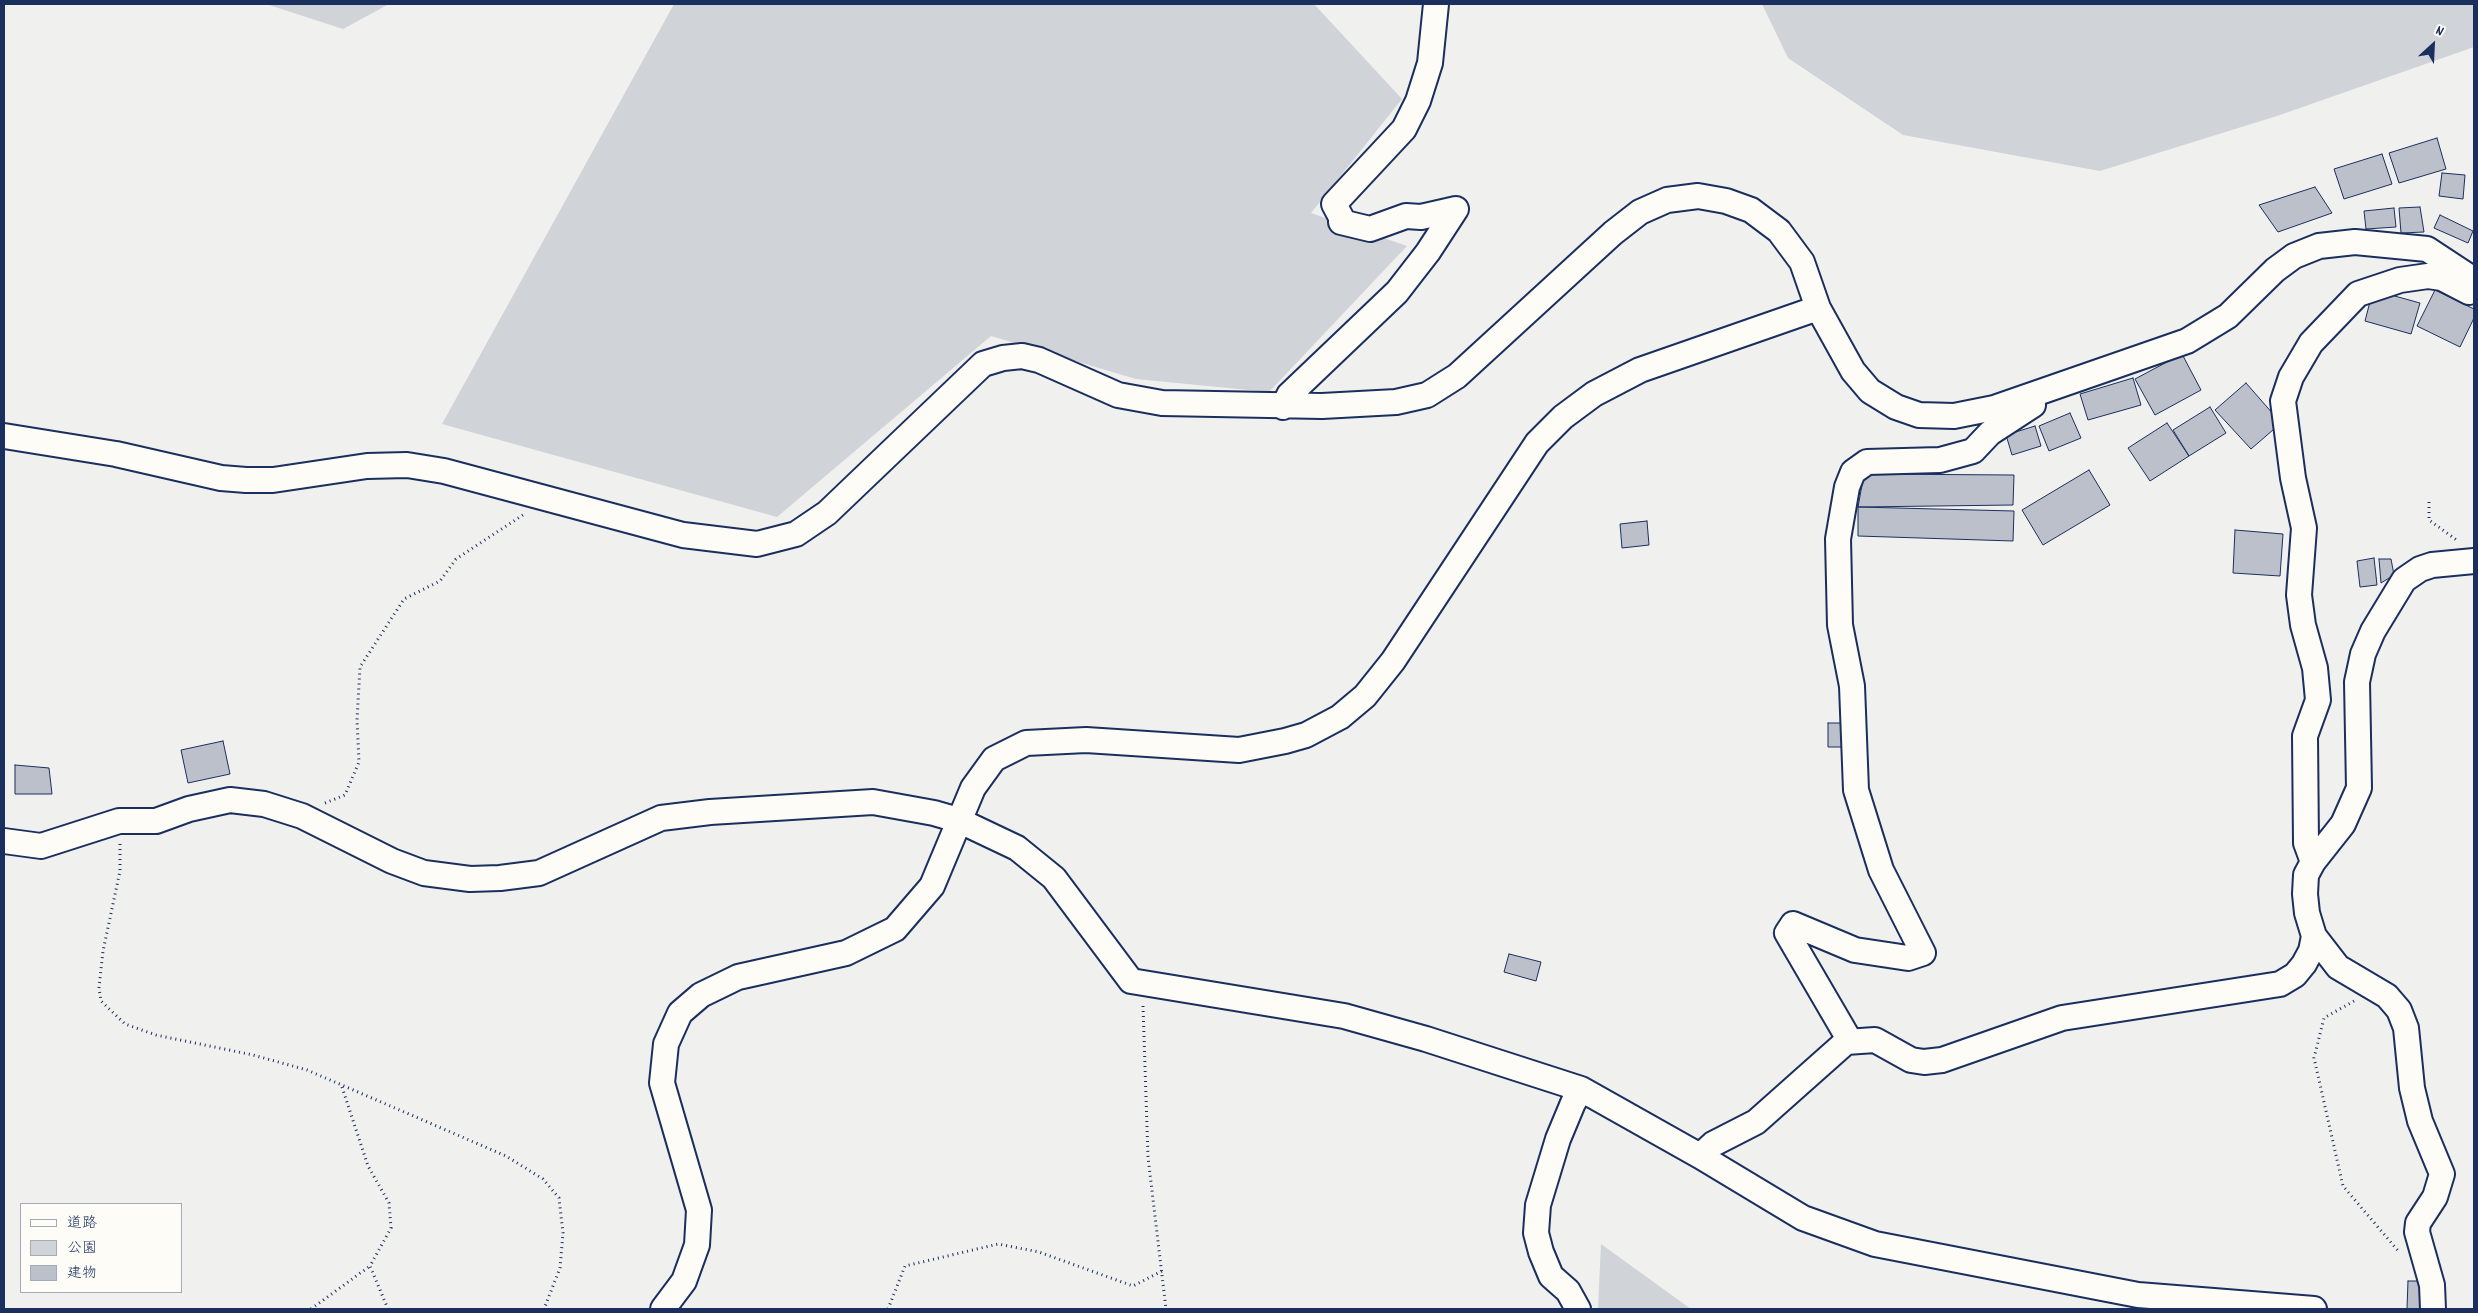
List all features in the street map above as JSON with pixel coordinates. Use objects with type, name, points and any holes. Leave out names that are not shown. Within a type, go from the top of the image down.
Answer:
[{"type":"street","points":[[1284,407],[1290,395],[1397,292],[1428,252],[1456,210],[1421,217],[1406,216],[1370,229],[1341,222],[1342,219],[1334,204],[1404,129],[1418,101],[1430,63],[1436,4]]},
{"type":"street","points":[[4,436],[116,454],[221,478],[246,480],[273,480],[367,466],[407,465],[453,474],[683,535],[756,544],[796,534],[827,513],[983,364],[1003,358],[1022,356],[1039,360],[1118,395],[1162,403],[1284,407],[1396,402],[1427,395],[1457,376],[1613,233],[1640,212],[1667,200],[1698,196],[1726,201],[1751,210],[1779,231],[1802,262],[1818,308],[1853,371],[1870,392],[1896,406],[1919,415],[1954,416],[1994,408],[2187,341],[2228,316],[2275,270],[2294,256],[2319,246],[2355,242],[2427,249],[2474,280]]},
{"type":"street","points":[[2312,862],[2306,843],[2305,736],[2318,700],[2315,668],[2303,625],[2299,595],[2304,528],[2293,478],[2283,402],[2291,377],[2312,343],[2358,294],[2400,280],[2428,276],[2442,278],[2474,294]]},
{"type":"street","points":[[663,1309],[684,1281],[697,1245],[699,1210],[662,1083],[666,1044],[680,1013],[701,995],[738,976],[846,953],[896,930],[932,886],[973,788],[994,759],[1026,743],[1086,740],[1239,750],[1285,741],[1306,734],[1340,717],[1365,696],[1393,661],[1537,443],[1563,417],[1594,394],[1640,370],[1818,308]]},
{"type":"street","points":[[1850,1041],[1787,933],[1793,924],[1855,950],[1908,958],[1923,954],[1881,870],[1856,790],[1852,686],[1840,626],[1838,539],[1846,488],[1853,472],[1867,462],[1940,460],[1973,451],[1990,433],[2036,403],[2039,392]]},
{"type":"street","points":[[2434,1309],[2432,1285],[2417,1232],[2418,1222],[2435,1197],[2442,1174],[2420,1121],[2412,1088],[2406,1028],[2399,1010],[2387,996],[2338,967],[2314,936],[2307,913],[2305,894],[2306,875],[2312,862],[2343,824],[2359,788],[2357,682],[2363,654],[2373,630],[2404,580],[2420,569],[2432,565],[2470,561]]},
{"type":"street","points":[[4,841],[41,846],[120,821],[156,821],[189,809],[230,800],[264,804],[298,814],[392,861],[424,873],[470,879],[500,878],[539,873],[661,818],[873,802],[934,813],[958,820],[1017,848],[1054,878],[1131,981],[1344,1016],[1426,1039],[1581,1089],[1700,1156],[1803,1218],[1876,1244],[2138,1295],[2314,1309]]},
{"type":"street","points":[[1700,1156],[1713,1144],[1756,1122],[1833,1052],[1850,1041],[1875,1040],[1911,1060],[1924,1062],[1942,1060],[2062,1018],[2280,984],[2295,975],[2304,964],[2311,951],[2314,936]]},
{"type":"street","points":[[1578,1309],[1568,1291],[1551,1276],[1541,1252],[1536,1233],[1538,1206],[1558,1139],[1572,1103],[1581,1089]]},
{"type":"path","points":[[298,814],[345,795],[359,762],[357,720],[360,667],[404,599],[440,581],[456,560],[546,499]]},
{"type":"path","points":[[2429,502],[2429,520],[2459,541],[2470,561]]},
{"type":"path","points":[[120,821],[120,871],[102,951],[99,988],[101,1001],[125,1024],[156,1035],[253,1055],[307,1070],[342,1087],[506,1156],[543,1178],[559,1198],[563,1233],[560,1268],[544,1309]]},
{"type":"path","points":[[1141,983],[1146,1066],[1148,1157],[1166,1309]]},
{"type":"path","points":[[2365,983],[2363,996],[2324,1018],[2314,1058],[2343,1186],[2398,1253],[2422,1250]]},
{"type":"path","points":[[311,1309],[370,1266],[391,1228],[389,1204],[368,1166],[342,1087]]},
{"type":"path","points":[[888,1309],[905,1266],[998,1244],[1039,1252],[1133,1286],[1162,1271]]},
{"type":"path","points":[[370,1266],[388,1309]]},
{"type":"green space","points":[[266,4],[389,4],[343,29]]},
{"type":"green space","points":[[674,4],[1314,4],[1402,99],[1311,213],[1407,246],[1269,392],[1136,379],[991,336],[777,517],[442,424]]},
{"type":"green space","points":[[1762,4],[2474,4],[2474,47],[2277,116],[2100,171],[1903,135],[1788,58]]},
{"type":"green space","points":[[1601,1244],[1691,1309],[1598,1309]]},
{"type":"building","points":[[2437,138],[2446,169],[2399,183],[2389,153]]},
{"type":"building","points":[[2382,154],[2392,184],[2344,199],[2334,169]]},
{"type":"building","points":[[2442,173],[2465,175],[2463,199],[2439,196]]},
{"type":"building","points":[[2315,187],[2332,213],[2278,232],[2259,205]]},
{"type":"building","points":[[2420,207],[2424,232],[2401,233],[2399,208]]},
{"type":"building","points":[[2394,208],[2396,227],[2366,229],[2364,211]]},
{"type":"building","points":[[2440,215],[2473,231],[2468,243],[2434,228]]},
{"type":"building","points":[[2373,290],[2420,303],[2411,334],[2365,321]]},
{"type":"building","points":[[2435,290],[2474,309],[2474,318],[2460,347],[2417,326]]},
{"type":"building","points":[[2182,354],[2201,390],[2155,415],[2135,379]]},
{"type":"building","points":[[2133,378],[2141,405],[2088,420],[2080,394]]},
{"type":"building","points":[[2246,383],[2281,423],[2251,449],[2215,410]]},
{"type":"building","points":[[2210,407],[2226,433],[2189,456],[2173,430]]},
{"type":"building","points":[[2070,413],[2081,438],[2049,451],[2039,426]]},
{"type":"building","points":[[2167,423],[2189,456],[2150,481],[2128,448]]},
{"type":"building","points":[[2035,426],[2041,446],[2012,455],[2006,435]]},
{"type":"building","points":[[2089,470],[2110,505],[2043,545],[2022,510]]},
{"type":"building","points":[[1864,474],[2014,475],[2013,505],[1858,507]]},
{"type":"building","points":[[1858,507],[2014,511],[2013,541],[1858,536]]},
{"type":"building","points":[[1647,521],[1649,545],[1622,548],[1620,524]]},
{"type":"building","points":[[2235,530],[2283,534],[2280,576],[2233,573]]},
{"type":"building","points":[[2374,558],[2377,585],[2360,587],[2357,561]]},
{"type":"building","points":[[2379,559],[2391,559],[2394,575],[2381,583]]},
{"type":"building","points":[[1828,723],[1846,723],[1851,747],[1828,747]]},
{"type":"building","points":[[223,741],[230,774],[188,783],[181,750]]},
{"type":"building","points":[[15,765],[49,768],[52,794],[15,794]]},
{"type":"building","points":[[1509,954],[1541,962],[1536,981],[1504,972]]},
{"type":"building","points":[[2408,1281],[2426,1281],[2426,1309],[2407,1309]]}]
